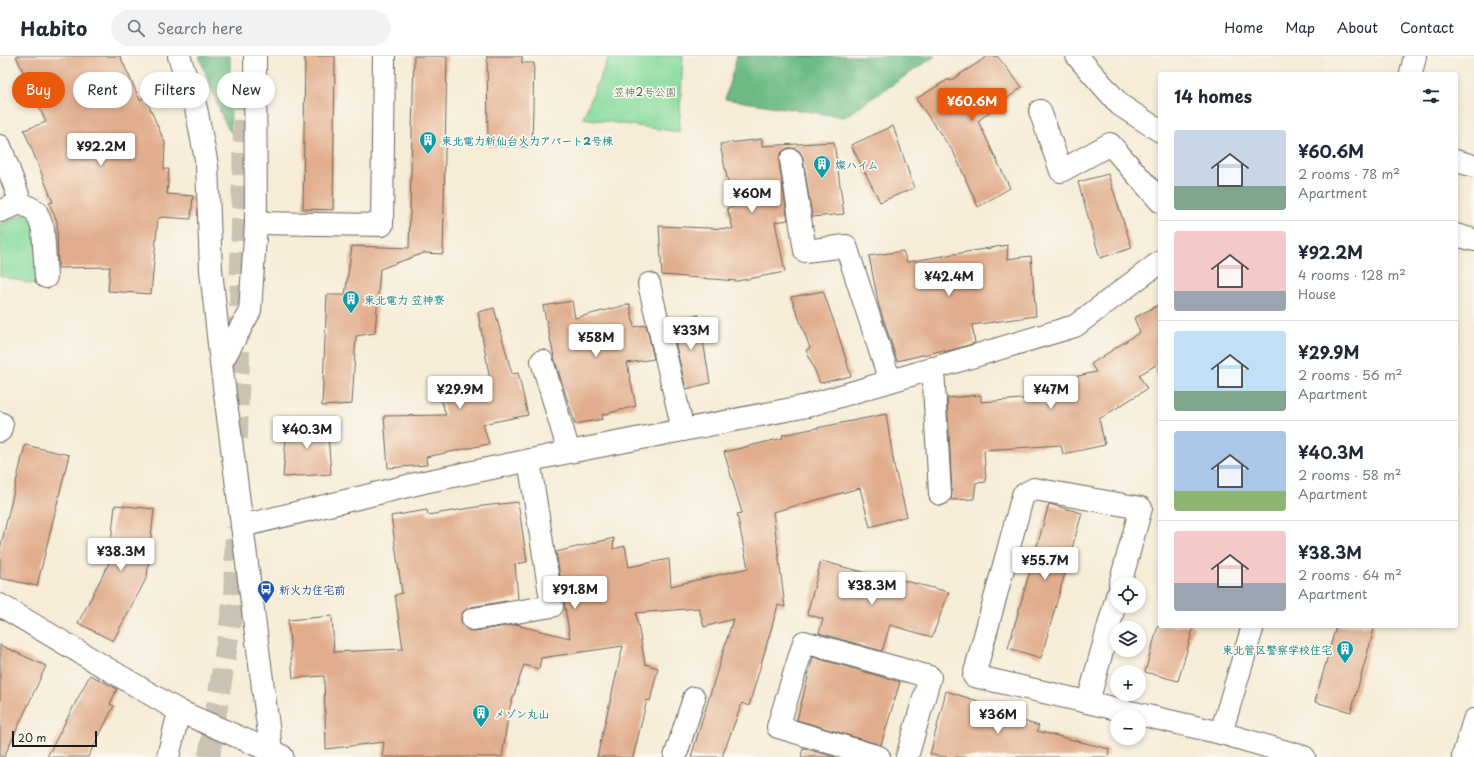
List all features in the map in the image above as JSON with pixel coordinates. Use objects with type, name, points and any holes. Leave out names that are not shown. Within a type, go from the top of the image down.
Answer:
[{"type":"street","points":[[179,56],[196,108],[207,166],[211,270],[221,363],[242,526],[275,755]]},
{"type":"street","points":[[221,363],[250,311],[256,223],[255,56]]},
{"type":"street","points":[[256,223],[382,225],[384,56]]},
{"type":"street","points":[[1077,56],[1120,105],[1158,130]]},
{"type":"street","points":[[1411,72],[1415,56]]},
{"type":"street","points":[[1040,111],[1061,171],[1110,144],[1158,199]]},
{"type":"street","points":[[0,146],[21,203],[36,211],[43,229],[46,277]]},
{"type":"street","points":[[791,160],[805,251],[846,246],[890,381]]},
{"type":"street","points":[[1458,162],[1474,166]]},
{"type":"street","points":[[0,211],[21,203]]},
{"type":"street","points":[[1458,236],[1474,240]]},
{"type":"street","points":[[242,526],[424,482],[569,452],[807,406],[1075,326],[1158,264]]},
{"type":"street","points":[[649,284],[683,430]]},
{"type":"street","points":[[542,361],[569,452]]},
{"type":"street","points":[[933,368],[940,494]]},
{"type":"street","points":[[0,423],[2,424],[0,431]]},
{"type":"street","points":[[473,619],[552,606],[529,460]]},
{"type":"street","points":[[1122,577],[1141,508],[1034,489],[1023,495],[974,676],[1221,733],[1304,757]]},
{"type":"street","points":[[0,605],[179,711],[275,755]]},
{"type":"street","points":[[1088,702],[1112,613]]},
{"type":"street","points":[[1221,733],[1252,628]]},
{"type":"street","points":[[879,757],[778,728],[804,642],[930,677],[907,757]]},
{"type":"street","points":[[675,757],[694,698]]},
{"type":"street","points":[[168,757],[179,711]]},
{"type":"street","points":[[1463,757],[1474,720]]},
{"type":"green space","points":[[199,56],[230,56],[230,72],[217,72],[217,103],[209,82],[209,72],[205,72]]},
{"type":"green space","name":"笠神2号公園","points":[[609,56],[683,56],[679,132],[583,118]]},
{"type":"green space","points":[[737,56],[935,56],[844,117],[725,99]]},
{"type":"green space","points":[[219,108],[231,108],[231,133]]},
{"type":"green space","points":[[27,213],[36,228],[37,285],[0,276],[0,224]]},
{"type":"building","points":[[16,56],[120,56],[127,72],[73,72],[73,108],[132,108],[132,82],[140,100],[140,108],[150,108],[165,143],[164,169],[169,169],[167,194],[193,196],[191,219],[158,218],[151,294],[108,291],[110,267],[58,268],[57,221],[49,203],[53,202],[24,130],[46,122],[40,108],[65,108],[65,72],[23,72]]},
{"type":"building","points":[[305,56],[335,56],[333,210],[303,209]]},
{"type":"building","points":[[414,56],[447,56],[443,254],[424,253],[380,269],[375,333],[356,336],[352,404],[322,406],[327,295],[345,295],[352,246],[409,248]]},
{"type":"building","points":[[487,56],[522,56],[522,63],[534,63],[532,147],[488,146]]},
{"type":"building","points":[[988,56],[997,56],[1022,87],[978,121],[1010,188],[978,207],[954,153],[916,99],[949,79],[950,81]]},
{"type":"building","points":[[893,126],[914,188],[880,202],[851,145]]},
{"type":"building","points":[[762,139],[762,146],[834,142],[844,214],[812,217],[803,158],[800,152],[796,149],[789,148],[783,151],[780,155],[779,162],[788,220],[775,222],[785,272],[737,281],[662,275],[659,226],[733,229],[727,208],[733,207],[720,144]]},
{"type":"building","points":[[1108,174],[1132,248],[1100,258],[1078,182]]},
{"type":"building","points":[[1008,245],[1007,259],[1031,256],[1036,316],[972,325],[975,343],[945,352],[944,350],[897,361],[879,306],[869,256],[903,251],[907,262]]},
{"type":"building","points":[[823,291],[851,376],[820,383],[806,350],[810,348],[791,297]]},
{"type":"building","points":[[572,301],[575,318],[630,304],[634,327],[646,325],[654,359],[627,363],[636,406],[602,415],[603,419],[575,424],[555,361],[543,306]]},
{"type":"building","points":[[1158,305],[1158,370],[1156,365],[1139,375],[1147,389],[1099,419],[1105,445],[1063,454],[1061,445],[984,450],[986,482],[976,483],[974,499],[951,500],[952,493],[947,398],[981,395],[981,402],[1050,397],[1047,383],[1096,372],[1091,364],[1140,332],[1134,318]]},
{"type":"building","points":[[494,308],[512,374],[518,373],[528,415],[483,424],[489,444],[426,457],[427,465],[388,468],[384,416],[446,415],[441,399],[491,386],[478,312]]},
{"type":"building","points":[[699,315],[710,383],[686,389],[670,320]]},
{"type":"building","points":[[886,414],[895,470],[907,516],[870,527],[860,488],[773,512],[785,607],[778,605],[749,706],[742,703],[722,757],[691,757],[733,619],[704,627],[699,608],[636,613],[645,664],[658,668],[650,701],[647,700],[633,757],[597,757],[623,646],[541,658],[539,669],[524,665],[509,710],[502,757],[382,757],[384,742],[326,749],[324,676],[293,678],[288,620],[332,616],[334,652],[403,649],[395,595],[402,593],[391,516],[427,510],[428,515],[518,502],[527,562],[515,564],[518,599],[471,607],[461,614],[461,621],[464,627],[469,631],[520,624],[520,626],[570,638],[556,552],[614,538],[613,549],[625,546],[629,567],[669,559],[671,586],[748,568],[737,514],[742,513],[724,452],[783,438],[782,435]]},
{"type":"building","points":[[327,422],[331,474],[283,477],[287,424]]},
{"type":"building","points":[[25,445],[69,455],[37,586],[0,578],[0,549]]},
{"type":"building","points":[[1049,504],[1082,513],[1041,658],[1008,648]]},
{"type":"building","points":[[115,505],[154,509],[147,577],[113,641],[78,623],[109,563]]},
{"type":"building","points":[[821,561],[949,592],[932,637],[890,625],[882,651],[819,633],[823,619],[807,614]]},
{"type":"building","points":[[1158,626],[1158,628],[1193,628],[1178,681],[1146,672]]},
{"type":"building","name":"東北管区警察学校住宅","points":[[1335,628],[1374,628],[1351,712],[1315,702]]},
{"type":"building","points":[[0,645],[46,666],[4,757],[0,757]]},
{"type":"building","points":[[813,657],[900,682],[881,745],[797,720]]},
{"type":"building","points":[[90,675],[117,689],[110,704],[114,706],[88,757],[47,757]]},
{"type":"building","points":[[946,691],[978,701],[977,706],[1039,726],[1037,731],[1109,749],[1108,757],[942,757],[930,754]]},
{"type":"building","points":[[803,748],[835,757],[801,757]]},
{"type":"tunnel","points":[[237,439],[245,108]]},
{"type":"tunnel","points":[[209,757],[234,599],[236,527]]},
{"type":"place","name":"東北電力新仙台火力アパート2号棟","points":[[428,155]]},
{"type":"place","name":"燦ハイム","points":[[822,179]]},
{"type":"place","name":"東北電力 笠神寮","points":[[351,314]]},
{"type":"place","name":"新火力住宅前","points":[[266,604]]},
{"type":"place","name":"東北管区警察学校住宅","points":[[1345,664]]},
{"type":"place","name":"メゾン丸山","points":[[481,728]]}]
